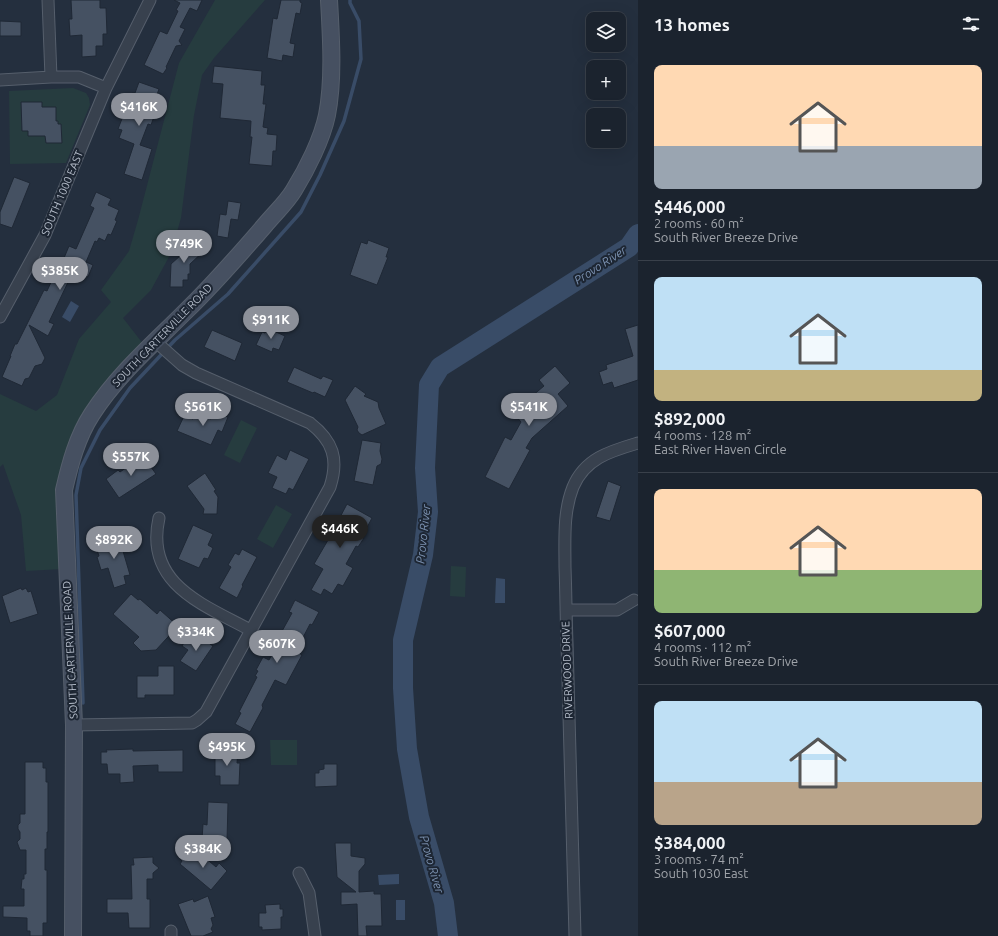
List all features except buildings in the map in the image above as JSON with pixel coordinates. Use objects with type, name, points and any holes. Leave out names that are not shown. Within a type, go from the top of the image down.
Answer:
[{"type":"street","points":[[48,0],[48,36],[51,77]]},
{"type":"street","name":"SOUTH 1000 EAST","points":[[0,317],[45,235],[106,88],[150,0]]},
{"type":"street","points":[[329,0],[330,17]]},
{"type":"street","name":"SOUTH CARTERVILLE ROAD","points":[[74,936],[74,725],[64,490],[71,463],[80,436],[106,394],[126,370],[187,310],[245,248],[294,190],[311,158],[326,115],[331,71],[330,17],[335,0]]},
{"type":"street","points":[[0,80],[78,77],[106,88]]},
{"type":"street","points":[[74,725],[192,723],[204,714],[252,631],[330,487],[334,475],[332,453],[327,440],[320,431],[310,424],[196,373],[182,365],[155,341]]},
{"type":"street","name":"RIVERWOOD DRIVE","points":[[575,936],[566,610],[566,511],[573,486],[589,464],[606,453],[638,443]]},
{"type":"street","points":[[159,518],[156,530],[157,551],[170,578],[188,596],[252,631]]},
{"type":"street","points":[[566,610],[617,610],[634,600]]},
{"type":"street","points":[[299,873],[309,893],[315,936]]},
{"type":"green space","points":[[215,0],[265,0],[214,58],[202,75],[194,115],[181,218],[171,253],[151,290],[123,318],[144,345],[79,424],[63,569],[26,571],[21,515],[3,464],[0,467],[0,394],[36,411],[57,395],[79,339],[111,302],[101,290],[129,251],[179,63]]},
{"type":"green space","points":[[73,88],[86,93],[89,98],[90,105],[66,163],[10,164],[9,91]]},
{"type":"green space","points":[[241,420],[257,428],[240,463],[224,455]]},
{"type":"green space","points":[[276,505],[292,514],[273,548],[257,539]]},
{"type":"green space","points":[[451,566],[466,567],[465,597],[450,596]]},
{"type":"green space","points":[[270,740],[297,740],[297,765],[271,765]]},
{"type":"water","points":[[71,301],[79,306],[70,322],[62,317]]},
{"type":"water","points":[[496,578],[505,579],[505,603],[495,603]]},
{"type":"water","points":[[399,874],[399,884],[379,885],[378,875]]},
{"type":"water","points":[[396,900],[405,900],[405,920],[396,920]]},
{"type":"waterway","points":[[83,703],[76,495],[81,468],[100,430],[130,388],[175,340],[228,294],[301,212],[320,175],[344,121],[361,59],[359,21],[350,0]]},
{"type":"waterway","name":"Provo River","points":[[448,936],[444,903],[419,817],[407,749],[403,688],[403,640],[423,555],[428,512],[425,468],[429,385],[440,367],[629,247],[638,234]]}]
